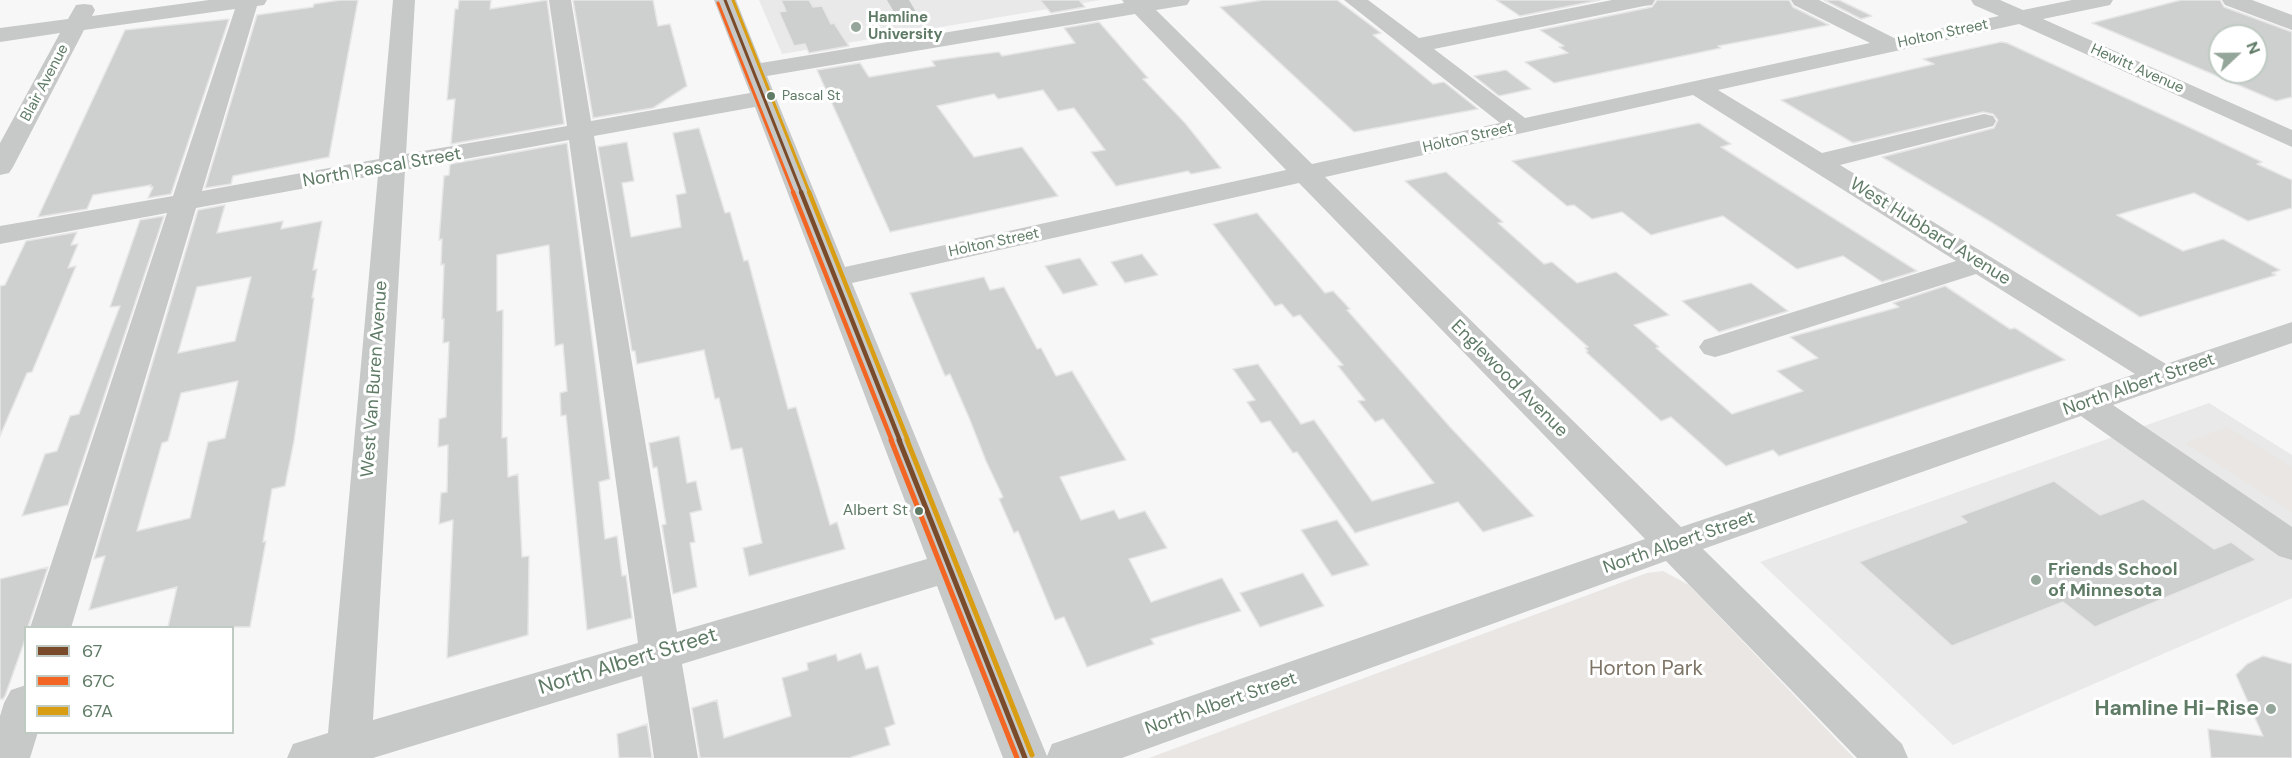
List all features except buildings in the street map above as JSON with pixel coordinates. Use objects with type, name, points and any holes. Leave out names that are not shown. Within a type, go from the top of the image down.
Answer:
[{"type":"street","name":"Blair Avenue","points":[[0,166],[89,0]]},
{"type":"street","name":"West Van Buren Avenue","points":[[348,752],[404,0]]},
{"type":"street","points":[[560,0],[582,133],[658,653],[676,758]]},
{"type":"street","points":[[725,0],[1025,758]]},
{"type":"street","name":"North Pascal Street","points":[[0,235],[582,133],[758,85],[1136,3],[1179,0]]},
{"type":"street","points":[[1355,0],[1520,126]]},
{"type":"street","points":[[1415,46],[1644,0]]},
{"type":"street","points":[[1802,0],[1891,45]]},
{"type":"street","name":"Hewitt Avenue","points":[[1982,0],[2292,139]]},
{"type":"street","name":"Holton Street","points":[[835,278],[2102,0]]},
{"type":"street","points":[[2233,0],[2292,23]]},
{"type":"street","points":[[0,35],[252,1],[50,626]]},
{"type":"street","name":"Englewood Avenue","points":[[1136,3],[1886,758]]},
{"type":"street","name":"West Hubbard Avenue","points":[[1698,87],[2163,376]]},
{"type":"street","points":[[1819,162],[1984,121]]},
{"type":"street","points":[[1715,347],[1980,263]]},
{"type":"street","name":"North Albert Street","points":[[1068,758],[1674,544],[2163,376],[2284,342]]},
{"type":"street","points":[[2087,404],[2292,546]]},
{"type":"street","name":"North Albert Street","points":[[309,758],[348,752],[658,653],[948,568]]},
{"type":"street","points":[[8,758],[24,709]]},
{"type":"shaded area","name":"Hamline University","points":[[759,0],[1101,0],[782,54]]},
{"type":"shaded area","name":"Friends School of Minnesota","points":[[2209,403],[2292,455],[2292,598],[1953,745],[1760,562]]},
{"type":"green space","points":[[2227,427],[2292,467],[2292,512],[2185,443]]},
{"type":"green space","name":"Horton Park","points":[[1663,571],[1689,585],[1854,758],[1149,758],[1647,573]]},
{"type":"transit line","name":"67","points":[[725,0],[1025,758]]},
{"type":"transit line","name":"67A","points":[[733,0],[1032,755]]},
{"type":"transit line","name":"67C","points":[[718,3],[1017,758]]},
{"type":"place","name":"Hamline University","points":[[856,27]]},
{"type":"place","name":"Pascal St","points":[[771,96]]},
{"type":"place","name":"Albert St","points":[[919,511]]},
{"type":"place","name":"Friends School of Minnesota","points":[[2036,580]]},
{"type":"place","name":"Hamline Hi-Rise","points":[[2271,709]]}]
